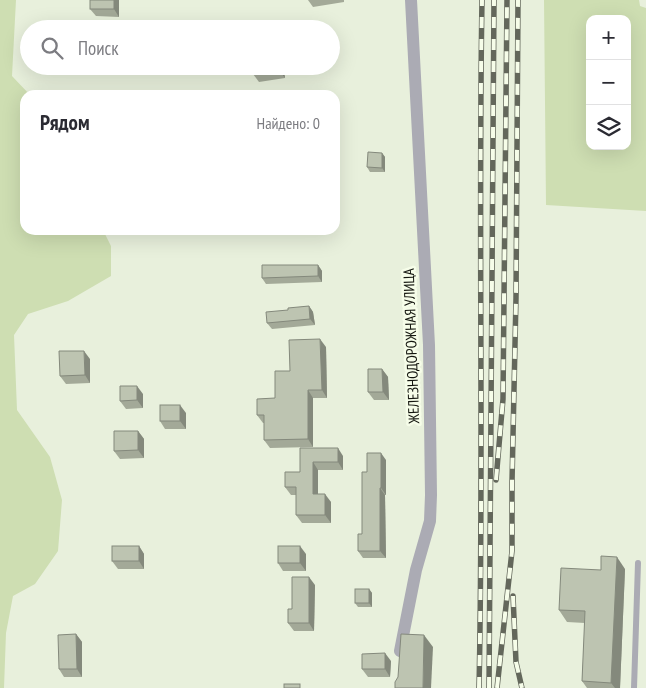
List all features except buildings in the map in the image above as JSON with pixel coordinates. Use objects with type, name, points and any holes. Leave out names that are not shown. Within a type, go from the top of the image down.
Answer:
[{"type":"street","name":"ЖЕЛЕЗНОДОРОЖНАЯ УЛИЦА","points":[[399,661],[416,570],[430,521],[431,494],[429,345],[411,0]]},
{"type":"lane","points":[[634,688],[638,563]]},
{"type":"green space","points":[[0,0],[16,0],[12,76],[25,90],[20,90],[20,235],[106,235],[111,246],[111,276],[68,301],[28,314],[14,335],[17,410],[50,457],[62,500],[58,551],[35,584],[13,596],[6,633],[4,688],[0,688]]},
{"type":"green space","points":[[544,0],[639,0],[640,6],[646,8],[646,211],[546,205]]},
{"type":"railway","points":[[479,688],[482,0]]},
{"type":"railway","points":[[489,688],[494,0]]},
{"type":"railway","points":[[496,480],[503,399],[507,0]]},
{"type":"railway","points":[[497,688],[512,551],[518,0]]},
{"type":"railway","points":[[513,596],[516,662],[522,688]]}]
